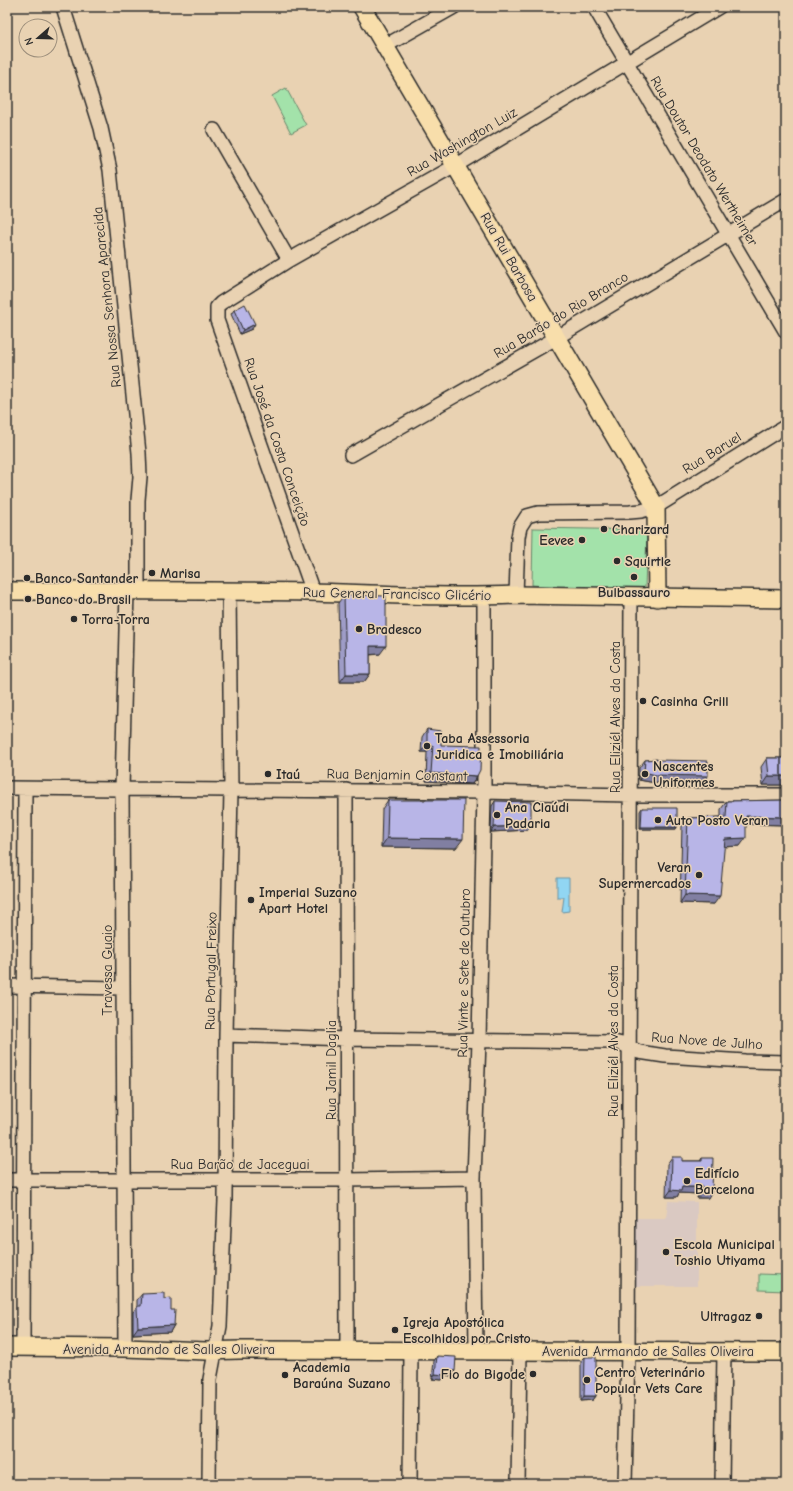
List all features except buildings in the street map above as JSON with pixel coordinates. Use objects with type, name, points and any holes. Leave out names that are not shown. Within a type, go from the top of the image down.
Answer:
[{"type":"main road","name":"Rua Rui Barbosa","points":[[362,7],[656,506]]},
{"type":"main road","points":[[656,506],[657,598]]},
{"type":"main road","name":"Rua General Francisco Glicério","points":[[7,591],[229,591],[484,596],[516,595],[786,599]]},
{"type":"main road","name":"Avenida Armando de Salles Oliveira","points":[[15,1347],[215,1351],[476,1350],[786,1352]]},
{"type":"street","name":"Rua Nossa Senhora Aparecida","points":[[63,7],[101,128],[108,158],[113,193],[139,453],[140,477],[132,591]]},
{"type":"street","points":[[385,46],[454,7]]},
{"type":"street","name":"Rua Doutor Deodato Wertheimer","points":[[594,7],[786,332]]},
{"type":"street","name":"Rua Washington Luiz","points":[[221,303],[289,260],[456,166],[719,7]]},
{"type":"street","points":[[214,130],[289,260]]},
{"type":"street","name":"Rua Barão do Rio Branco","points":[[351,455],[556,338],[786,200]]},
{"type":"street","name":"Rua José da Costa Conceição","points":[[221,303],[217,307],[217,320],[312,592]]},
{"type":"street","name":"Rua Baruel","points":[[516,595],[518,537],[520,526],[527,516],[538,513],[642,511],[656,506],[786,426]]},
{"type":"street","name":"Travessa Guaio","points":[[125,1348],[122,789],[132,591]]},
{"type":"street","name":"Rua Portugal Freixo","points":[[209,1484],[210,1379],[220,1326],[225,1180],[226,1035],[231,790],[229,591]]},
{"type":"street","name":"Rua Vinte e Sete de Outubro","points":[[476,1350],[474,1178],[479,1040],[484,792],[484,596]]},
{"type":"street","name":"Rua Eliziél Alves da Costa","points":[[625,1484],[628,1351],[628,1047],[631,795],[630,597]]},
{"type":"street","name":"Rua Benjamin Constant","points":[[7,788],[346,790],[631,795],[786,795]]},
{"type":"street","points":[[15,1347],[24,1180],[25,789]]},
{"type":"street","name":"Rua Jamil Daglia","points":[[346,790],[347,1350]]},
{"type":"street","points":[[7,986],[122,988]]},
{"type":"street","name":"Rua Nove de Julho","points":[[226,1035],[346,1039],[614,1042],[639,1052],[665,1056],[786,1062]]},
{"type":"street","name":"Rua Barão de Jaceguai","points":[[7,1180],[347,1180],[474,1178]]},
{"type":"street","points":[[410,1484],[411,1350]]},
{"type":"street","points":[[518,1484],[520,1351]]},
{"type":"street","points":[[722,1484],[724,1352]]},
{"type":"shaded area","name":"Escola Municipal Toshio Utiyama","points":[[668,1201],[697,1202],[697,1286],[634,1286],[635,1218],[666,1218]]},
{"type":"green space","points":[[286,88],[306,125],[291,133],[272,96]]},
{"type":"green space","points":[[533,528],[647,530],[645,588],[620,591],[532,585]]},
{"type":"green space","points":[[759,1274],[786,1275],[786,1291],[759,1290]]},
{"type":"water","points":[[557,878],[569,878],[569,911],[562,912],[564,897],[557,897]]},
{"type":"place","name":"Charizard","points":[[604,529]]},
{"type":"place","name":"Eevee","points":[[582,540]]},
{"type":"place","name":"Squirtle","points":[[617,561]]},
{"type":"place","name":"Marisa","points":[[152,573]]},
{"type":"place","name":"Bulbassauro","points":[[634,577]]},
{"type":"place","name":"Banco Santander","points":[[27,578]]},
{"type":"place","name":"Banco do Brasil","points":[[28,599]]},
{"type":"place","name":"Torra-Torra","points":[[74,619]]},
{"type":"place","name":"Bradesco","points":[[359,629]]},
{"type":"place","name":"Casinha Grill","points":[[643,701]]},
{"type":"place","name":"Taba Assessoria Juridica e Imobiliária","points":[[427,746]]},
{"type":"place","name":"Itaú","points":[[268,774]]},
{"type":"place","name":"Nascentes Uniformes","points":[[645,774]]},
{"type":"place","name":"Ana Claúdi Padaria","points":[[497,815]]},
{"type":"place","name":"Auto Posto Veran","points":[[658,820]]},
{"type":"place","name":"Veran Supermercados","points":[[699,875]]},
{"type":"place","name":"Imperial Suzano Apart Hotel","points":[[251,900]]},
{"type":"place","name":"Edifício Barcelona","points":[[687,1181]]},
{"type":"place","name":"Escola Municipal Toshio Utiyama","points":[[666,1252]]},
{"type":"place","name":"Ultragaz","points":[[759,1316]]},
{"type":"place","name":"Igreja Apostólica Escolhidos por Cristo","points":[[395,1330]]},
{"type":"place","name":"Fio do Bigode","points":[[533,1374]]},
{"type":"place","name":"Academia Baraúna Suzano","points":[[285,1375]]},
{"type":"place","name":"Centro Veterinário Popular Vets Care","points":[[587,1380]]}]
